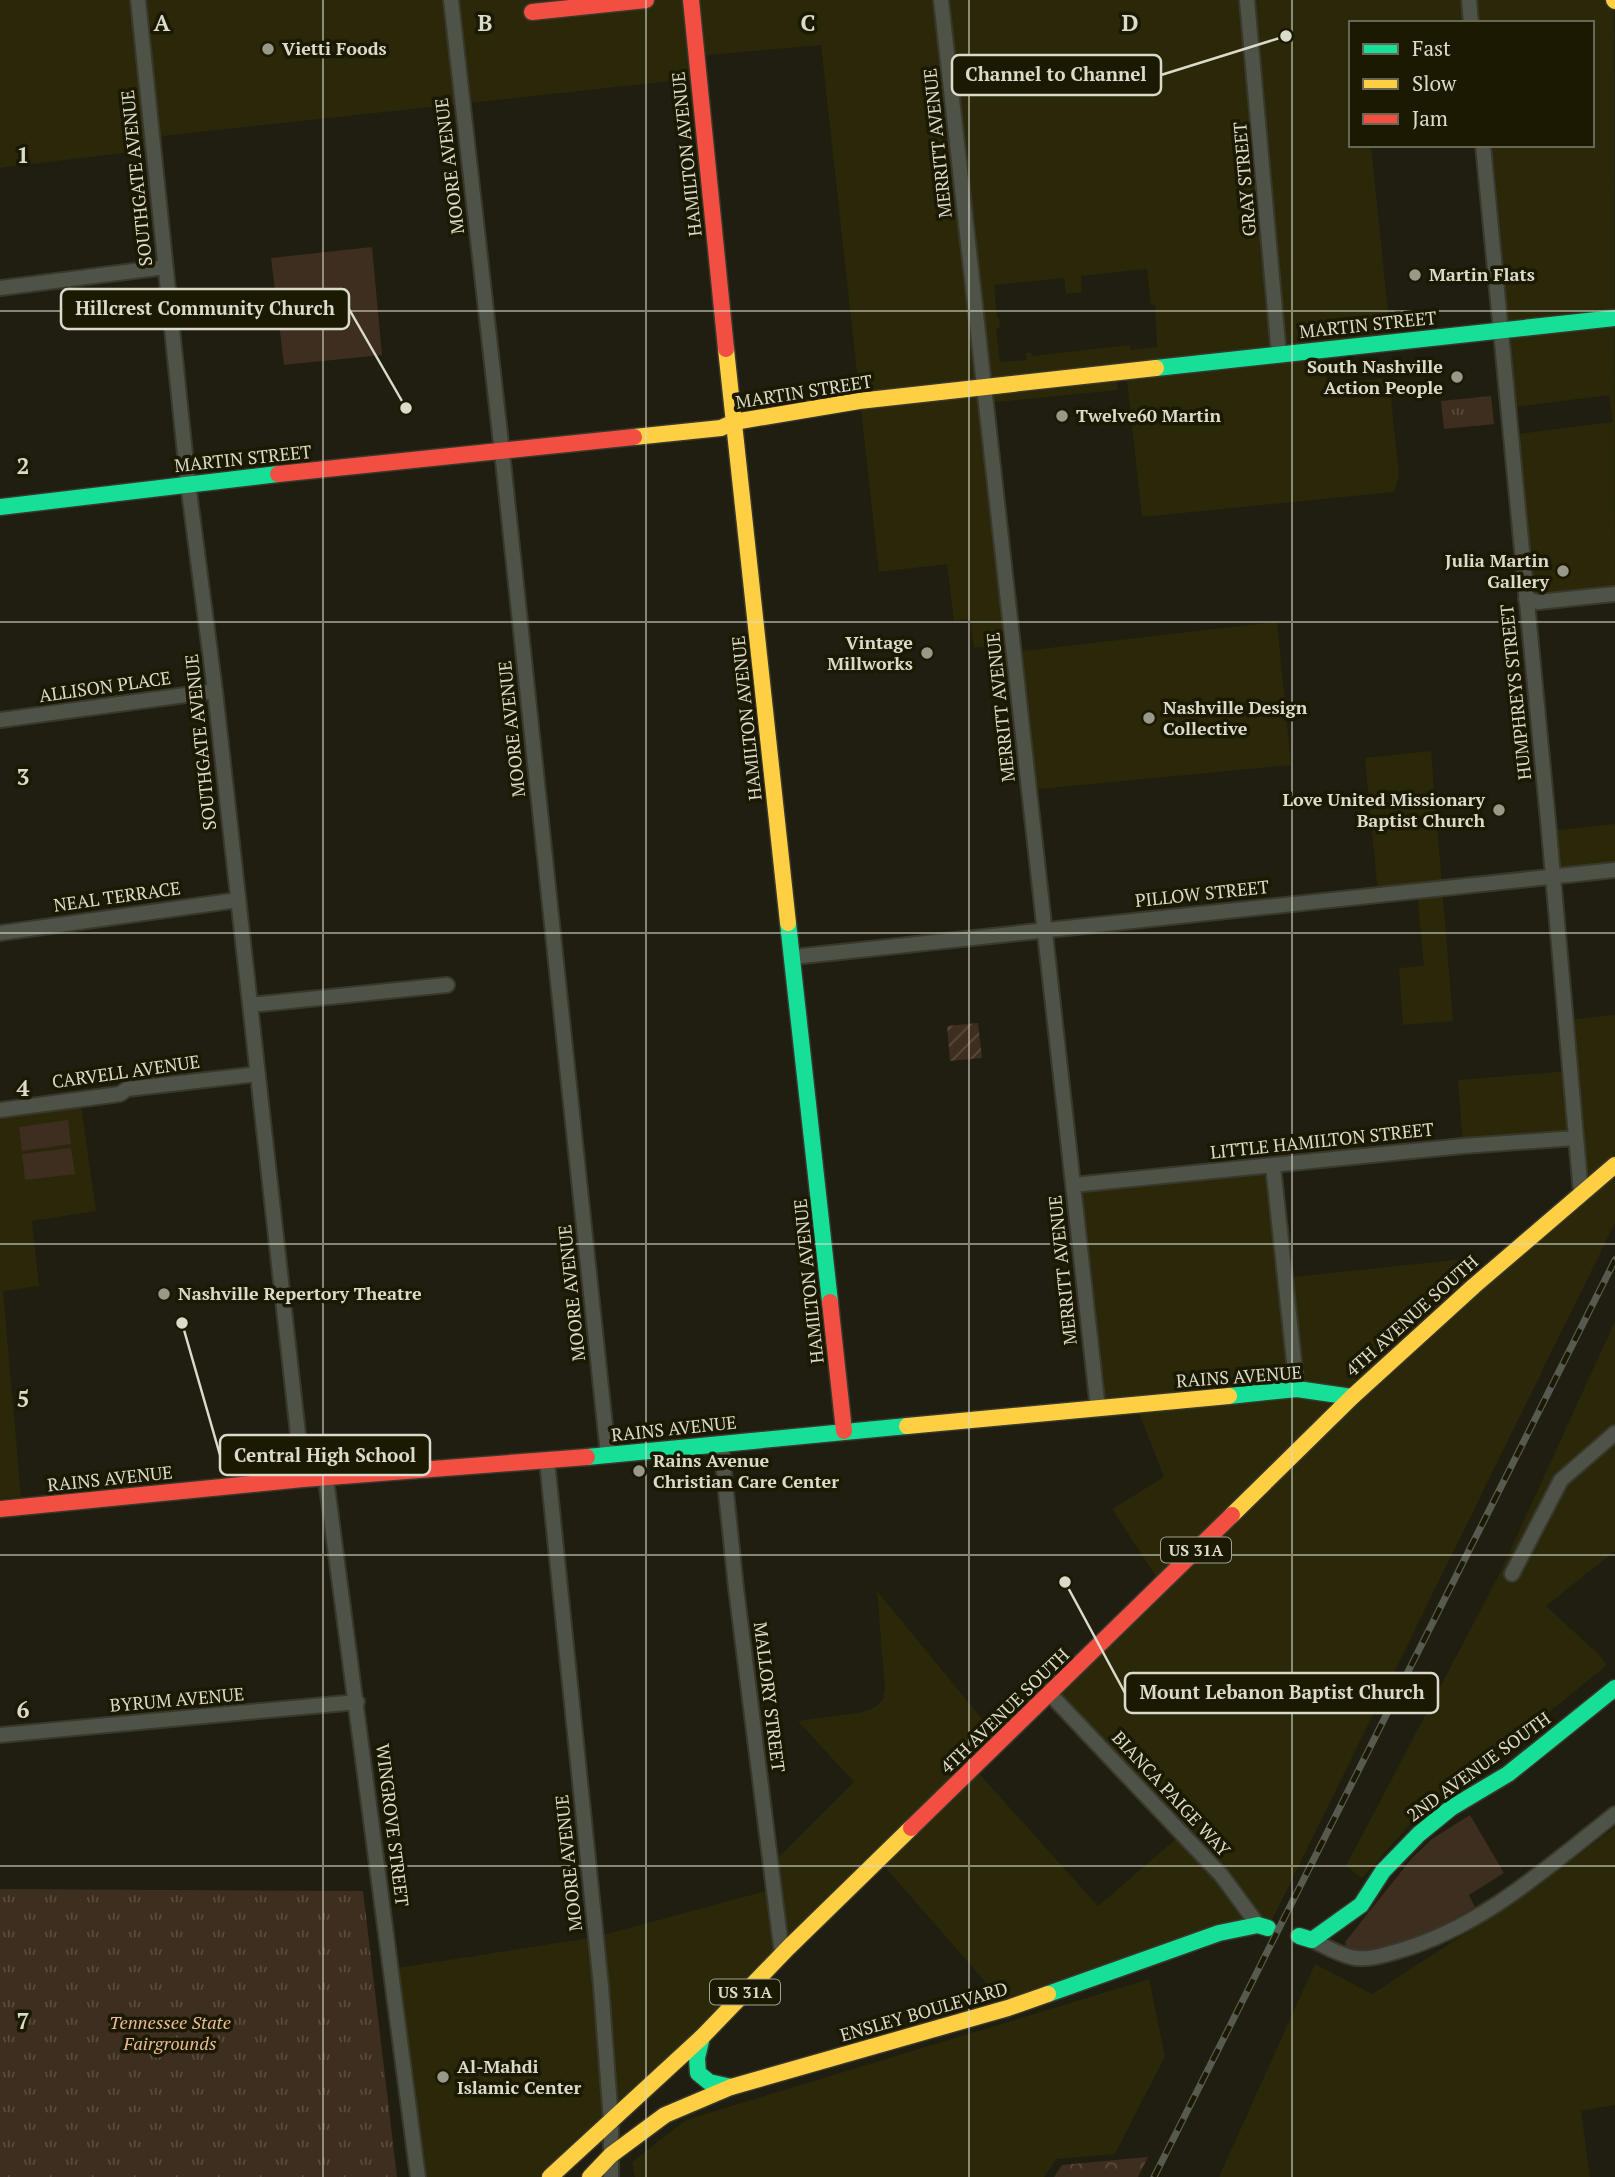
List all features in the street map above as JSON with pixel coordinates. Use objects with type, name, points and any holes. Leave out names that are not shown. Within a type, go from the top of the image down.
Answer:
[{"type":"street","name":"SOUTHGATE AVENUE","points":[[138,0],[188,483],[215,691],[303,1479]]},
{"type":"street","name":"MOORE AVENUE","points":[[451,0],[502,451],[608,1454]]},
{"type":"street","points":[[532,12],[646,0]]},
{"type":"street","name":"HAMILTON AVENUE","points":[[691,0],[734,422],[845,1431]]},
{"type":"street","name":"MERRITT AVENUE","points":[[941,0],[1098,1409]]},
{"type":"street","name":"GRAY STREET","points":[[1247,0],[1279,355]]},
{"type":"street","points":[[1469,0],[1471,21]]},
{"type":"street","name":"HUMPHREYS STREET","points":[[1483,147],[1581,1193]]},
{"type":"street","points":[[0,288],[165,267]]},
{"type":"street","name":"MARTIN STREET","points":[[0,507],[188,483],[721,428],[734,422],[859,401],[1615,318]]},
{"type":"street","points":[[1526,598],[1538,602],[1615,594]]},
{"type":"street","name":"ALLISON PLACE","points":[[0,720],[215,691]]},
{"type":"street","name":"PILLOW STREET","points":[[793,957],[1615,870]]},
{"type":"street","name":"NEAL TERRACE","points":[[0,933],[239,900]]},
{"type":"street","points":[[250,1005],[447,985]]},
{"type":"street","name":"CARVELL AVENUE","points":[[0,1110],[120,1094],[127,1089],[258,1074]]},
{"type":"street","name":"LITTLE HAMILTON STREET","points":[[1073,1185],[1463,1146],[1576,1138]]},
{"type":"street","name":"4TH AVENUE SOUTH","points":[[550,2177],[702,2036],[782,1954],[1352,1396],[1474,1286],[1615,1165]]},
{"type":"street","points":[[1273,1166],[1297,1389]]},
{"type":"street","name":"RAINS AVENUE","points":[[0,1509],[303,1479],[547,1461],[1297,1389],[1352,1396]]},
{"type":"street","points":[[1512,1574],[1561,1480],[1615,1433]]},
{"type":"street","name":"MALLORY STREET","points":[[721,1444],[736,1588],[782,1954]]},
{"type":"street","name":"MOORE AVENUE","points":[[547,1461],[601,1986],[611,2121],[611,2177]]},
{"type":"street","name":"WINGROVE STREET","points":[[326,1479],[418,2177]]},
{"type":"street","name":"2ND AVENUE SOUTH","points":[[1305,1938],[1361,1905],[1383,1871],[1419,1834],[1451,1808],[1508,1774],[1615,1688]]},
{"type":"street","name":"BIANCA PAIGE WAY","points":[[1050,1693],[1222,1875],[1263,1927]]},
{"type":"street","name":"BYRUM AVENUE","points":[[0,1735],[357,1702]]},
{"type":"street","points":[[1305,1938],[1352,1958],[1379,1956],[1425,1943],[1457,1928],[1510,1896],[1615,1814]]},
{"type":"street","name":"ENSLEY BOULEVARD","points":[[611,2155],[665,2115],[731,2087],[1008,2008],[1219,1933],[1263,1927]]},
{"type":"street","points":[[702,2036],[695,2061],[697,2072],[703,2080],[711,2084],[731,2087]]},
{"type":"street","points":[[590,2177],[611,2155]]},
{"type":"shaded area","points":[[0,0],[1614,0],[1615,594],[1526,599],[1510,435],[1613,422],[1609,395],[1507,408],[1483,147],[1594,147],[1594,21],[1349,21],[1349,147],[1371,147],[1391,342],[1323,350],[1327,384],[1389,378],[1399,476],[1394,492],[1142,517],[1126,372],[1116,373],[1118,390],[987,403],[1013,643],[974,648],[970,619],[954,621],[947,564],[879,572],[821,45],[697,56],[699,78],[153,137],[154,149],[0,168]],"holes":[[[1147,269],[1151,305],[1155,305],[1157,347],[1131,350],[1130,345],[1032,356],[1031,353],[1026,353],[1027,360],[1000,362],[996,329],[1000,328],[994,285],[1064,278],[1066,294],[1082,292],[1081,276]]]},
{"type":"shaded area","points":[[1277,622],[1291,765],[1029,790],[1014,652]]},
{"type":"shaded area","points":[[1431,751],[1453,1021],[1403,1025],[1399,968],[1424,966],[1417,892],[1378,895],[1365,758]]},
{"type":"shaded area","points":[[1615,824],[1615,870],[1553,876],[1549,831]]},
{"type":"shaded area","points":[[1615,1015],[1615,1223],[1268,1928],[1008,2008],[879,1860],[550,2177],[418,2177],[391,1969],[596,1937],[773,1889],[771,1865],[854,1782],[798,1721],[863,1712],[876,1707],[883,1699],[885,1689],[877,1591],[1001,1742],[974,1768],[1098,1906],[1183,1833],[1050,1694],[1161,1584],[1112,1509],[1164,1477],[1136,1405],[1098,1409],[1073,1185],[1273,1166],[1285,1278],[1472,1258],[1474,1285],[1581,1193],[1575,1138],[1463,1146],[1458,1080],[1569,1071],[1565,1020]]},
{"type":"shaded area","points":[[80,1099],[96,1211],[32,1221],[39,1286],[3,1291],[21,1497],[0,1499],[0,1110]]},
{"type":"shaded area","points":[[1615,1321],[1615,1551],[1546,1606],[1607,1665],[1408,1827],[1362,1878],[1346,1866],[1500,1573]]},
{"type":"shaded area","points":[[1615,1827],[1615,2105],[1581,2111],[1590,2177],[1219,2177],[1315,1964],[1372,1994],[1537,1887]]},
{"type":"shaded area","points":[[1149,1979],[1165,2056],[1115,2154],[1056,2159],[1044,2177],[635,2177],[632,2162],[686,2120]]},
{"type":"green space","points":[[372,247],[382,355],[284,365],[271,258]]},
{"type":"green space","points":[[1491,396],[1494,424],[1444,429],[1441,401]]},
{"type":"green space","points":[[978,1023],[982,1058],[950,1061],[947,1026]]},
{"type":"green space","points":[[68,1120],[71,1144],[22,1151],[19,1127]]},
{"type":"green space","points":[[71,1148],[75,1174],[25,1180],[22,1154]]},
{"type":"green space","points":[[1470,1815],[1504,1873],[1469,1895],[1475,1907],[1430,1931],[1395,1945],[1362,1950],[1346,1948],[1345,1942],[1412,1858],[1432,1839]]},
{"type":"green space","name":"Tennessee State Fairgrounds","points":[[0,1889],[363,1891],[397,2177],[0,2177]]},
{"type":"green space","points":[[1148,2157],[1138,2177],[1054,2177],[1062,2165]]},
{"type":"railway","points":[[1154,2177],[1615,1260]]},
{"type":"traffic: fast","points":[[1156,368],[1615,318]]},
{"type":"traffic: fast","points":[[0,507],[278,474]]},
{"type":"traffic: fast","points":[[788,923],[830,1302]]},
{"type":"traffic: fast","points":[[1229,1396],[1297,1389],[1352,1397]]},
{"type":"traffic: fast","points":[[587,1457],[907,1426]]},
{"type":"traffic: fast","points":[[1299,1936],[1312,1940],[1361,1905],[1383,1871],[1419,1834],[1451,1808],[1508,1774],[1615,1688]]},
{"type":"traffic: fast","points":[[1048,1994],[1219,1933],[1258,1925],[1268,1928]]},
{"type":"traffic: fast","points":[[702,2037],[697,2058],[698,2073],[709,2082],[731,2087]]},
{"type":"traffic: slow","points":[[726,349],[788,923]]},
{"type":"traffic: slow","points":[[634,437],[721,428],[734,422],[859,401],[1156,368]]},
{"type":"traffic: slow","points":[[1232,1515],[1352,1397],[1474,1286],[1615,1165]]},
{"type":"traffic: slow","points":[[907,1426],[1229,1396]]},
{"type":"traffic: slow","points":[[550,2177],[702,2037],[788,1948],[911,1828]]},
{"type":"traffic: slow","points":[[590,2177],[611,2155],[665,2115],[731,2087],[1008,2008],[1048,1994]]},
{"type":"traffic: jam","points":[[532,12],[646,0]]},
{"type":"traffic: jam","points":[[691,0],[726,349]]},
{"type":"traffic: jam","points":[[278,474],[634,437]]},
{"type":"traffic: jam","points":[[830,1302],[844,1431]]},
{"type":"traffic: jam","points":[[0,1509],[303,1479],[587,1457]]},
{"type":"traffic: jam","points":[[911,1828],[1232,1515]]},
{"type":"place","name":"Channel to Channel","points":[[1286,36]]},
{"type":"place","name":"Vietti Foods","points":[[268,49]]},
{"type":"place","name":"Martin Flats","points":[[1415,275]]},
{"type":"place","name":"South Nashville Action People","points":[[1457,377]]},
{"type":"place","name":"Hillcrest Community Church","points":[[406,408]]},
{"type":"place","name":"Twelve60 Martin","points":[[1062,416]]},
{"type":"place","name":"Julia Martin Gallery","points":[[1563,571]]},
{"type":"place","name":"Vintage Millworks","points":[[927,653]]},
{"type":"place","name":"Nashville Design Collective","points":[[1149,718]]},
{"type":"place","name":"Love United Missionary Baptist Church","points":[[1499,810]]},
{"type":"place","name":"Nashville Repertory Theatre","points":[[164,1294]]},
{"type":"place","name":"Central High School","points":[[182,1323]]},
{"type":"place","name":"Rains Avenue Christian Care Center","points":[[639,1471]]},
{"type":"place","name":"Mount Lebanon Baptist Church","points":[[1065,1582]]},
{"type":"place","name":"Al-Mahdi Islamic Center","points":[[443,2077]]}]
